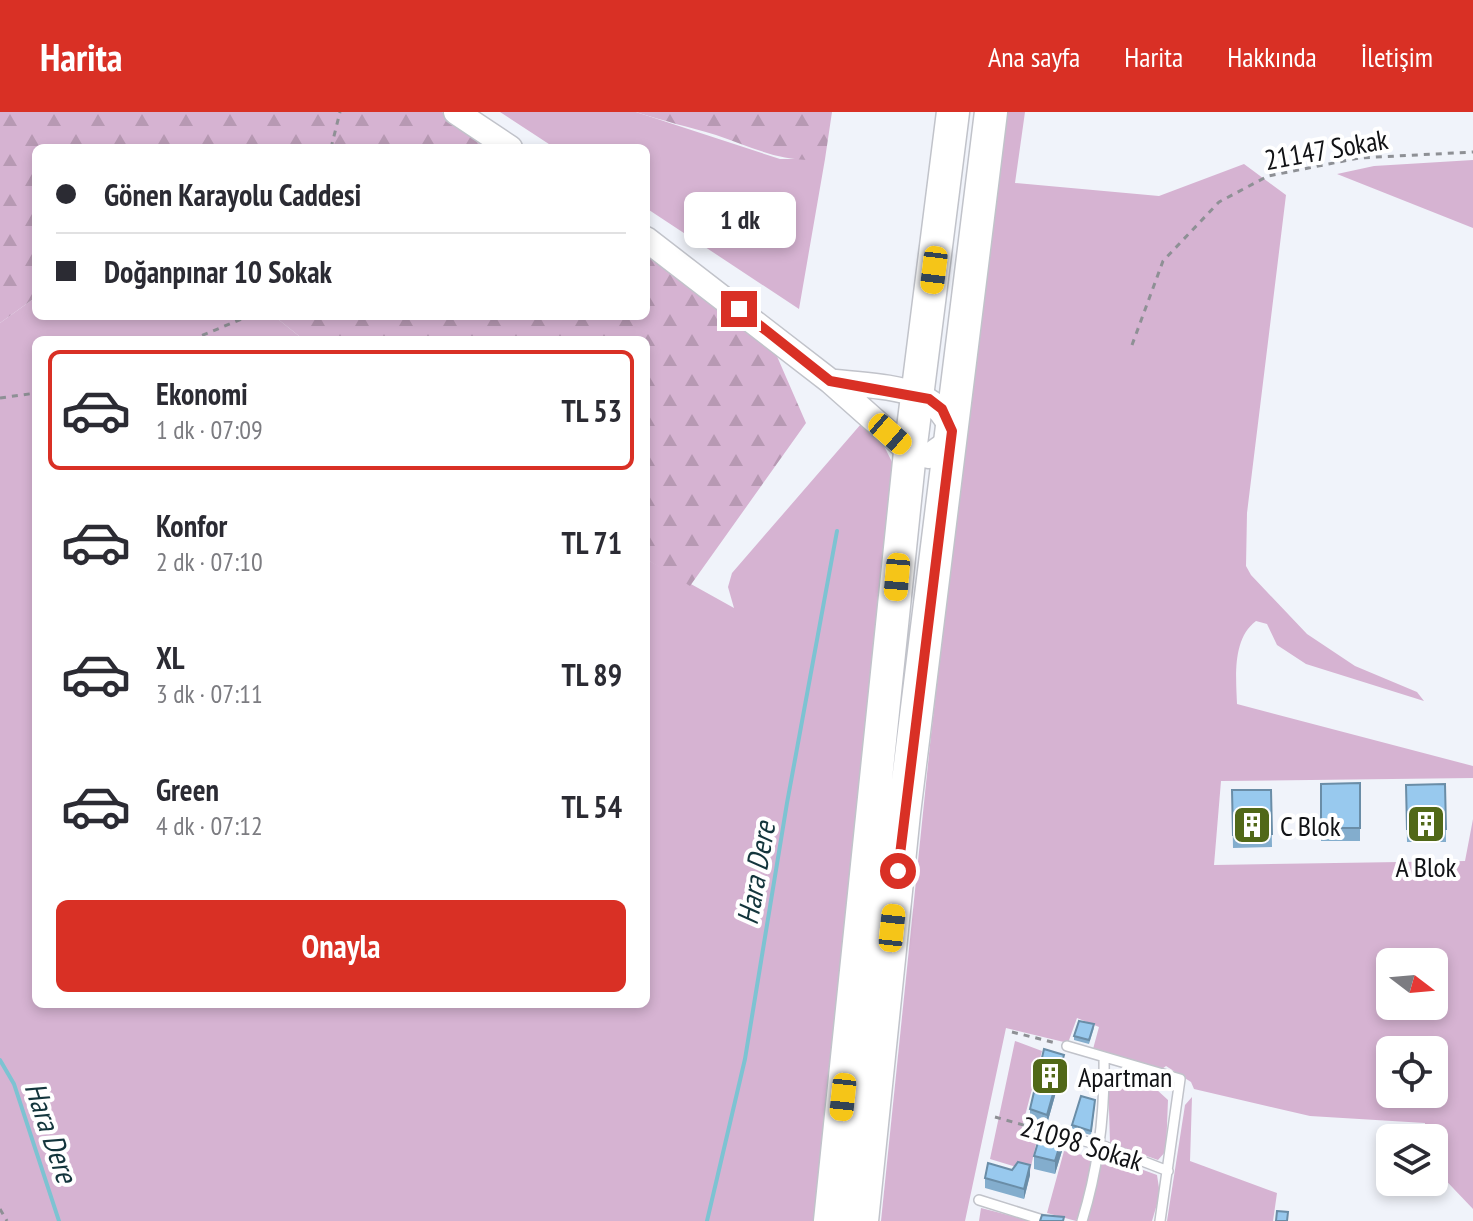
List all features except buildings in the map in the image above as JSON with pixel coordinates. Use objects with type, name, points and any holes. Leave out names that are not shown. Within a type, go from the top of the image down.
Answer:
[{"type":"highway","points":[[830,1221],[910,452],[953,112]]},
{"type":"highway","points":[[862,1221],[906,798],[953,439],[991,112]]},
{"type":"street","points":[[456,112],[504,144]]},
{"type":"street","points":[[650,242],[830,381],[910,452],[929,456],[953,439],[942,409],[918,394],[830,381]]},
{"type":"lane","points":[[1067,1046],[1180,1079],[1160,1221]]},
{"type":"lane","points":[[1082,1221],[1101,1145],[1105,1115],[1104,1057]]},
{"type":"lane","name":"21098 Sokak","points":[[1059,1135],[1101,1145],[1168,1171]]},
{"type":"lane","points":[[979,1200],[1046,1221]]},
{"type":"path","points":[[332,144],[340,112]]},
{"type":"path","name":"21147 Sokak","points":[[1132,345],[1163,261],[1219,202],[1268,176],[1359,158],[1473,152]]},
{"type":"path","points":[[201,336],[239,320]]},
{"type":"path","points":[[0,398],[32,394]]},
{"type":"path","points":[[1012,1032],[1067,1046]]},
{"type":"path","name":"21098 Sokak","points":[[995,1117],[1059,1135]]},
{"type":"path","points":[[0,1209],[7,1221]]},
{"type":"green space","points":[[0,112],[442,112],[490,144],[32,144],[32,300],[0,323]]},
{"type":"green space","points":[[500,112],[636,112],[780,159],[825,159],[799,309],[650,211],[650,144],[549,144]]},
{"type":"green space","points":[[636,112],[832,112],[825,159],[810,160],[769,154]]},
{"type":"green space","points":[[1004,112],[1025,112],[1015,183],[1159,196],[1244,164],[1286,195],[1247,513],[1246,566],[1307,634],[1355,666],[1417,692],[1424,701],[1306,664],[1277,645],[1267,624],[1256,621],[1248,629],[1239,648],[1237,704],[1473,766],[1473,778],[1221,781],[1214,865],[1465,861],[1473,819],[1473,1209],[1448,1183],[1448,1124],[1310,1116],[1194,1089],[1191,1082],[1166,1066],[1162,1069],[1093,1049],[1099,1027],[1077,1018],[1068,1043],[1006,1028],[965,1221],[881,1221],[931,735]]},
{"type":"green space","points":[[1473,160],[1473,228],[1337,174],[1374,166]]},
{"type":"green space","points":[[650,251],[776,354],[806,423],[690,586],[650,561],[650,336],[299,336],[279,320],[650,320]]},
{"type":"green space","points":[[32,300],[32,320],[279,320],[299,336],[32,336],[32,1008],[650,1008],[650,561],[734,608],[728,587],[732,573],[861,424],[884,446],[899,476],[815,1221],[0,1221],[0,323]]},
{"type":"green space","points":[[1015,1041],[1042,1051],[1021,1131],[1038,1135],[1030,1171],[990,1159]]},
{"type":"green space","points":[[1108,1075],[1156,1089],[1168,1100],[1166,1151],[1158,1160],[1110,1143]]},
{"type":"green space","points":[[1192,1097],[1190,1161],[1277,1193],[1273,1221],[1167,1221],[1185,1105]]},
{"type":"green space","points":[[1064,1151],[1092,1157],[1089,1188],[1076,1221],[1047,1213]]},
{"type":"green space","points":[[1102,1160],[1116,1160],[1157,1175],[1160,1194],[1152,1221],[1086,1221]]},
{"type":"green space","points":[[981,1208],[1031,1221],[979,1221]]},
{"type":"waterway","name":"Hara Dere","points":[[707,1221],[745,1059],[787,803],[837,531]]},
{"type":"waterway","name":"Hara Dere","points":[[0,1060],[14,1084],[59,1221]]},
{"type":"place","name":"A Blok","points":[[1426,824]]},
{"type":"place","name":"C Blok","points":[[1252,825]]},
{"type":"place","name":"Apartman","points":[[1050,1076]]},
{"type":"route","points":[[739,309],[830,381],[918,394],[942,409],[952,431],[898,871]]}]
